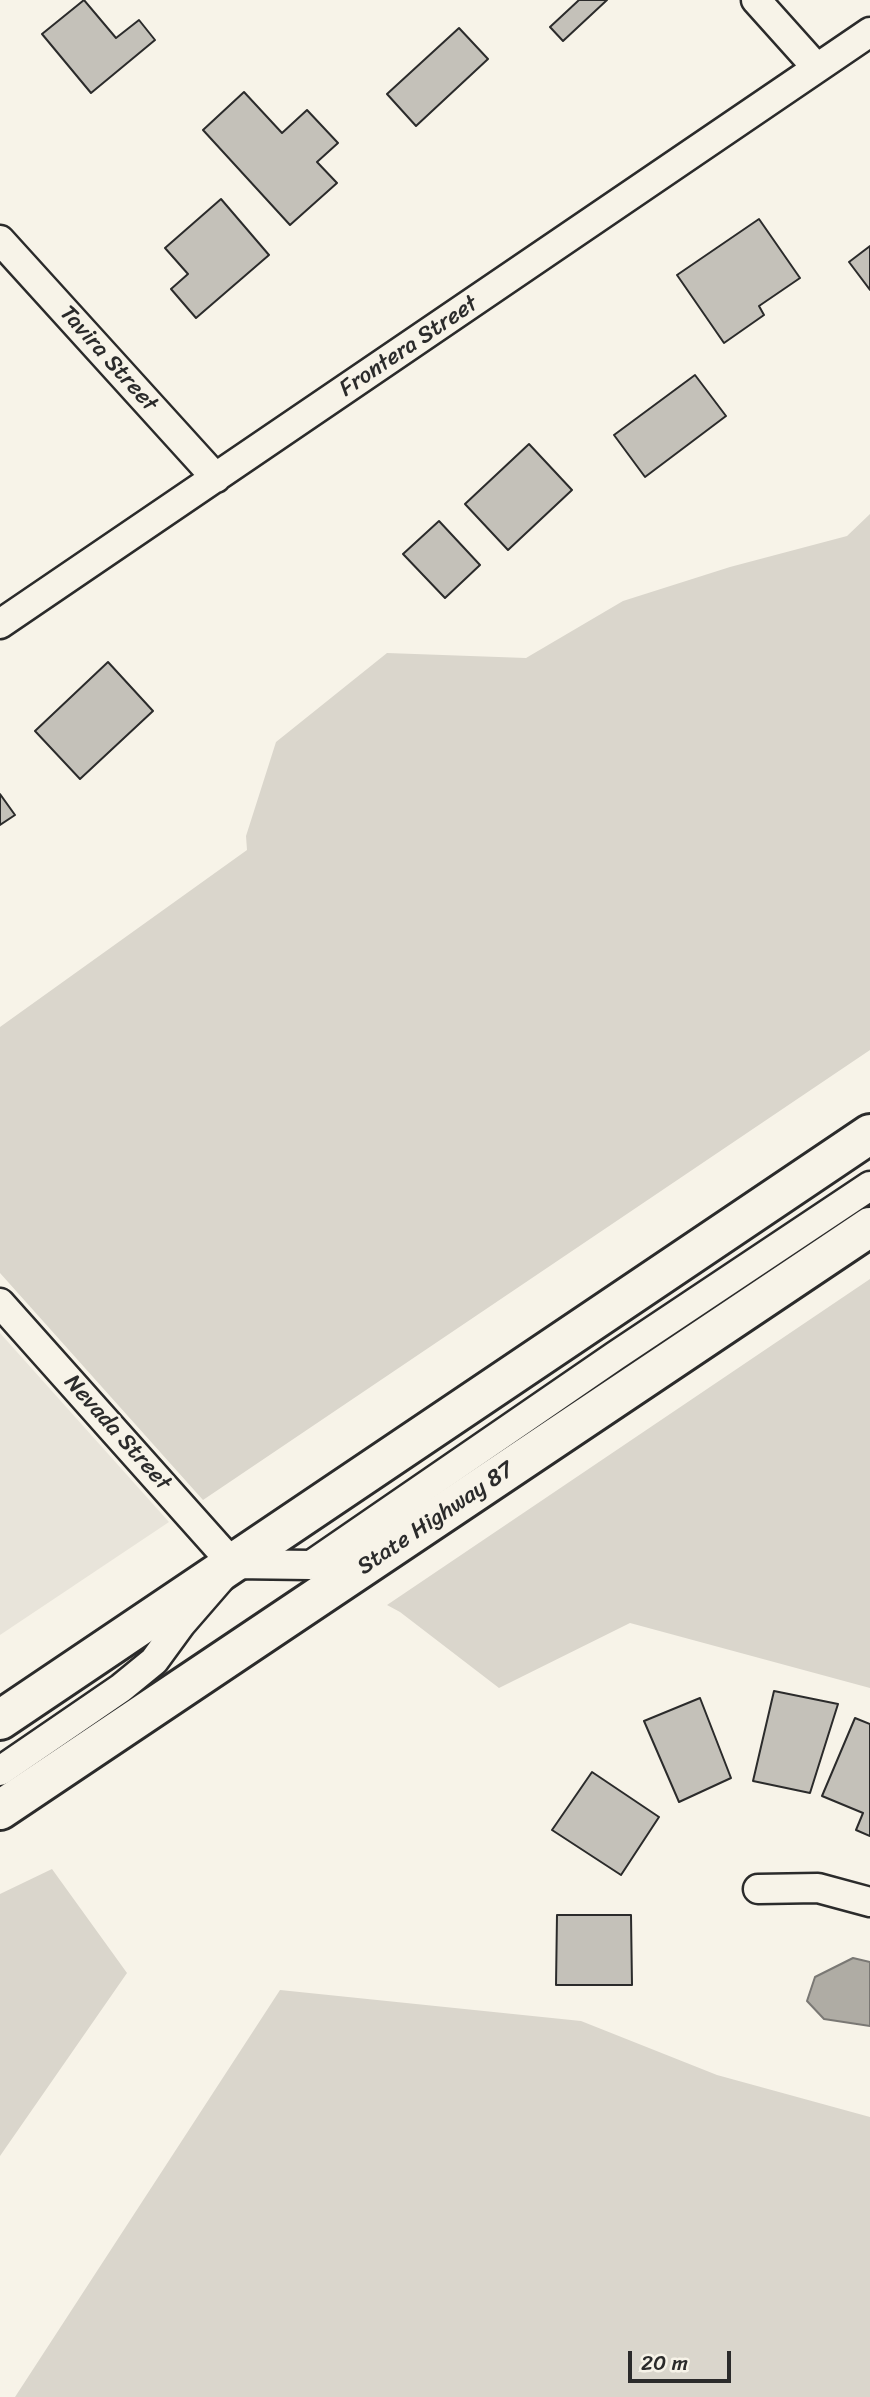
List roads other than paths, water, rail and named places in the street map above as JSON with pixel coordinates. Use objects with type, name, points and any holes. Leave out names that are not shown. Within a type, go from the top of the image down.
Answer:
[{"type":"highway","points":[[0,1720],[870,1134]]},
{"type":"highway","name":"State Highway 87","points":[[0,1810],[870,1227]]},
{"type":"street","points":[[756,0],[817,68]]},
{"type":"street","name":"Frontera Street","points":[[0,624],[870,32]]},
{"type":"street","name":"Tavira Street","points":[[0,240],[216,478]]},
{"type":"street","points":[[0,1771],[121,1688],[154,1661],[181,1624],[233,1564],[311,1565],[870,1186]]},
{"type":"street","name":"Nevada Street","points":[[0,1303],[233,1564]]},
{"type":"street","points":[[758,1889],[818,1888],[870,1902]]}]
